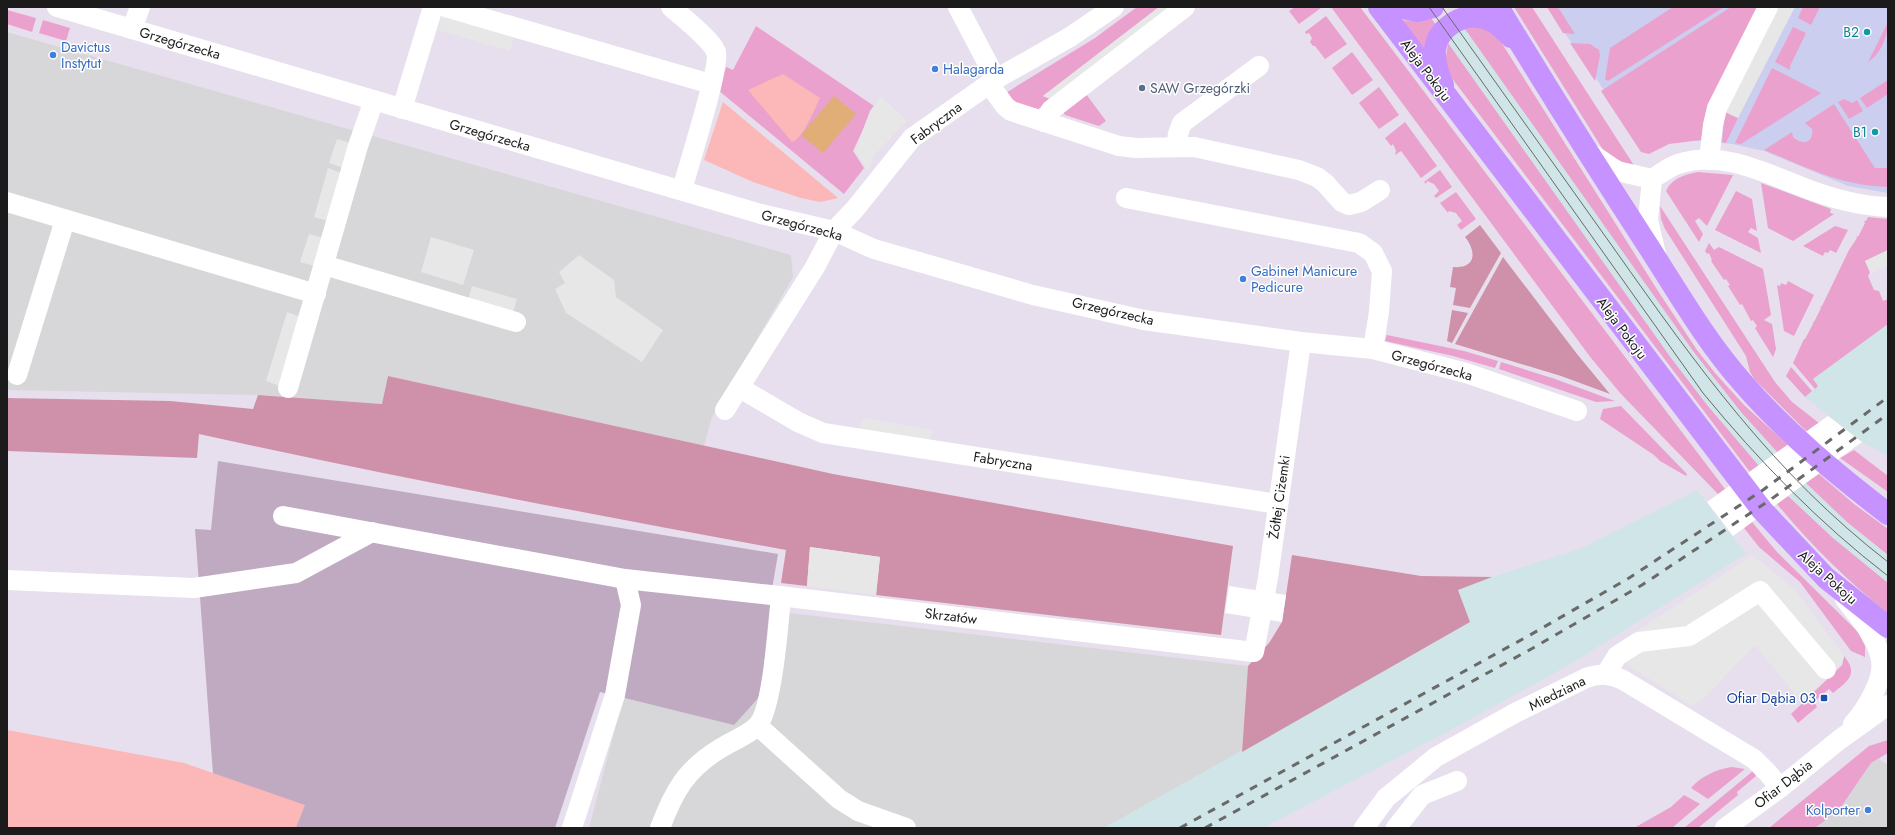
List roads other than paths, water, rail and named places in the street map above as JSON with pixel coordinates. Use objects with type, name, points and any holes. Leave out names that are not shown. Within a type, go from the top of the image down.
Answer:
[{"type":"main road","name":"Aleja Pokoju","points":[[1379,7],[1735,477],[1790,541],[1826,578],[1888,628]]},
{"type":"main road","points":[[1398,7],[1417,11],[1433,7]]},
{"type":"main road","points":[[1498,7],[1585,148],[1718,353],[1757,399],[1810,450],[1888,514]]},
{"type":"main road","points":[[1455,108],[1441,81],[1435,57],[1439,39],[1445,30],[1454,23],[1470,16],[1484,18],[1491,21],[1498,25],[1512,38],[1532,63]]},
{"type":"street","name":"Grzegórzecka","points":[[57,7],[794,223],[834,231],[874,249],[1033,294],[1144,320],[1301,342],[1373,349],[1466,373],[1577,411]]},
{"type":"street","points":[[132,29],[140,7]]},
{"type":"street","points":[[402,109],[433,7]]},
{"type":"street","points":[[445,7],[711,84]]},
{"type":"street","points":[[671,7],[712,45],[717,54],[711,84],[682,190]]},
{"type":"street","points":[[958,7],[1004,106],[1011,111],[1130,148],[1194,147],[1312,174],[1325,183],[1342,202],[1349,205],[1361,202],[1380,190]]},
{"type":"street","name":"Fabryczna","points":[[725,410],[815,267],[834,231],[855,209],[912,138],[992,82],[1074,34],[1114,7]]},
{"type":"street","points":[[1044,122],[1051,110],[1185,7]]},
{"type":"street","points":[[1709,160],[1712,125],[1717,108],[1768,7]]},
{"type":"street","points":[[1176,148],[1178,134],[1182,123],[1259,66]]},
{"type":"street","points":[[288,388],[358,146],[374,100]]},
{"type":"street","points":[[1585,148],[1602,162],[1617,171],[1652,179],[1676,164],[1695,160],[1709,160],[1744,165],[1847,202],[1888,207]]},
{"type":"street","points":[[1652,179],[1648,220],[1659,263]]},
{"type":"street","points":[[1126,198],[1359,243],[1374,252],[1382,271],[1379,312],[1373,349]]},
{"type":"street","points":[[7,202],[316,294]]},
{"type":"street","points":[[17,375],[65,220]]},
{"type":"street","points":[[324,265],[516,322]]},
{"type":"street","name":"Żółtej Ciżemki","points":[[1254,652],[1268,578],[1301,342]]},
{"type":"street","name":"Fabryczna","points":[[740,388],[791,419],[823,432],[1278,504]]},
{"type":"street","name":"Skrzatów","points":[[283,516],[625,579],[1254,652]]},
{"type":"street","points":[[7,580],[194,588],[224,585],[296,573],[372,532]]},
{"type":"street","name":"Ofiar Dąbia","points":[[1826,578],[1862,621],[1874,641],[1882,662],[1876,687],[1868,702],[1856,720],[1839,740]]},
{"type":"street","points":[[572,828],[615,695],[631,605],[625,579]]},
{"type":"street","points":[[1780,788],[1765,769],[1754,759],[1622,680],[1606,674],[1617,656],[1639,642],[1689,636],[1760,591],[1826,669]]},
{"type":"street","points":[[660,828],[675,791],[695,766],[712,753],[758,726],[768,702],[781,596]]},
{"type":"street","name":"Miedziana","points":[[1364,828],[1383,802],[1436,758],[1515,713],[1586,678],[1598,674],[1606,674]]},
{"type":"street","name":"Ofiar Dąbia","points":[[1725,828],[1780,788],[1839,740],[1888,705]]},
{"type":"street","points":[[758,726],[839,799],[882,824],[906,828]]},
{"type":"street","points":[[1383,802],[1399,824],[1422,795],[1456,781]]},
{"type":"tram line","points":[[1429,7],[1703,393],[1745,442],[1790,490],[1862,556],[1888,576]]},
{"type":"tram line","points":[[1442,7],[1676,335],[1707,376],[1773,455],[1809,492],[1847,528],[1888,562]]},
{"type":"railway","points":[[1180,828],[1530,635],[1629,578],[1763,490],[1888,397]]},
{"type":"railway","points":[[1205,828],[1533,648],[1642,585],[1770,500],[1888,414]]},
{"type":"place","name":"B2","points":[[1867,32]]},
{"type":"place","name":"Davictus Instytut","points":[[53,55]]},
{"type":"place","name":"Halagarda","points":[[935,69]]},
{"type":"place","name":"SAW Grzegórzki","points":[[1142,88]]},
{"type":"place","name":"B1","points":[[1875,132]]},
{"type":"place","name":"Gabinet Manicure Pedicure","points":[[1243,279]]},
{"type":"place","name":"Ofiar Dąbia 03","points":[[1824,698]]},
{"type":"place","name":"Kolporter","points":[[1868,810]]}]
